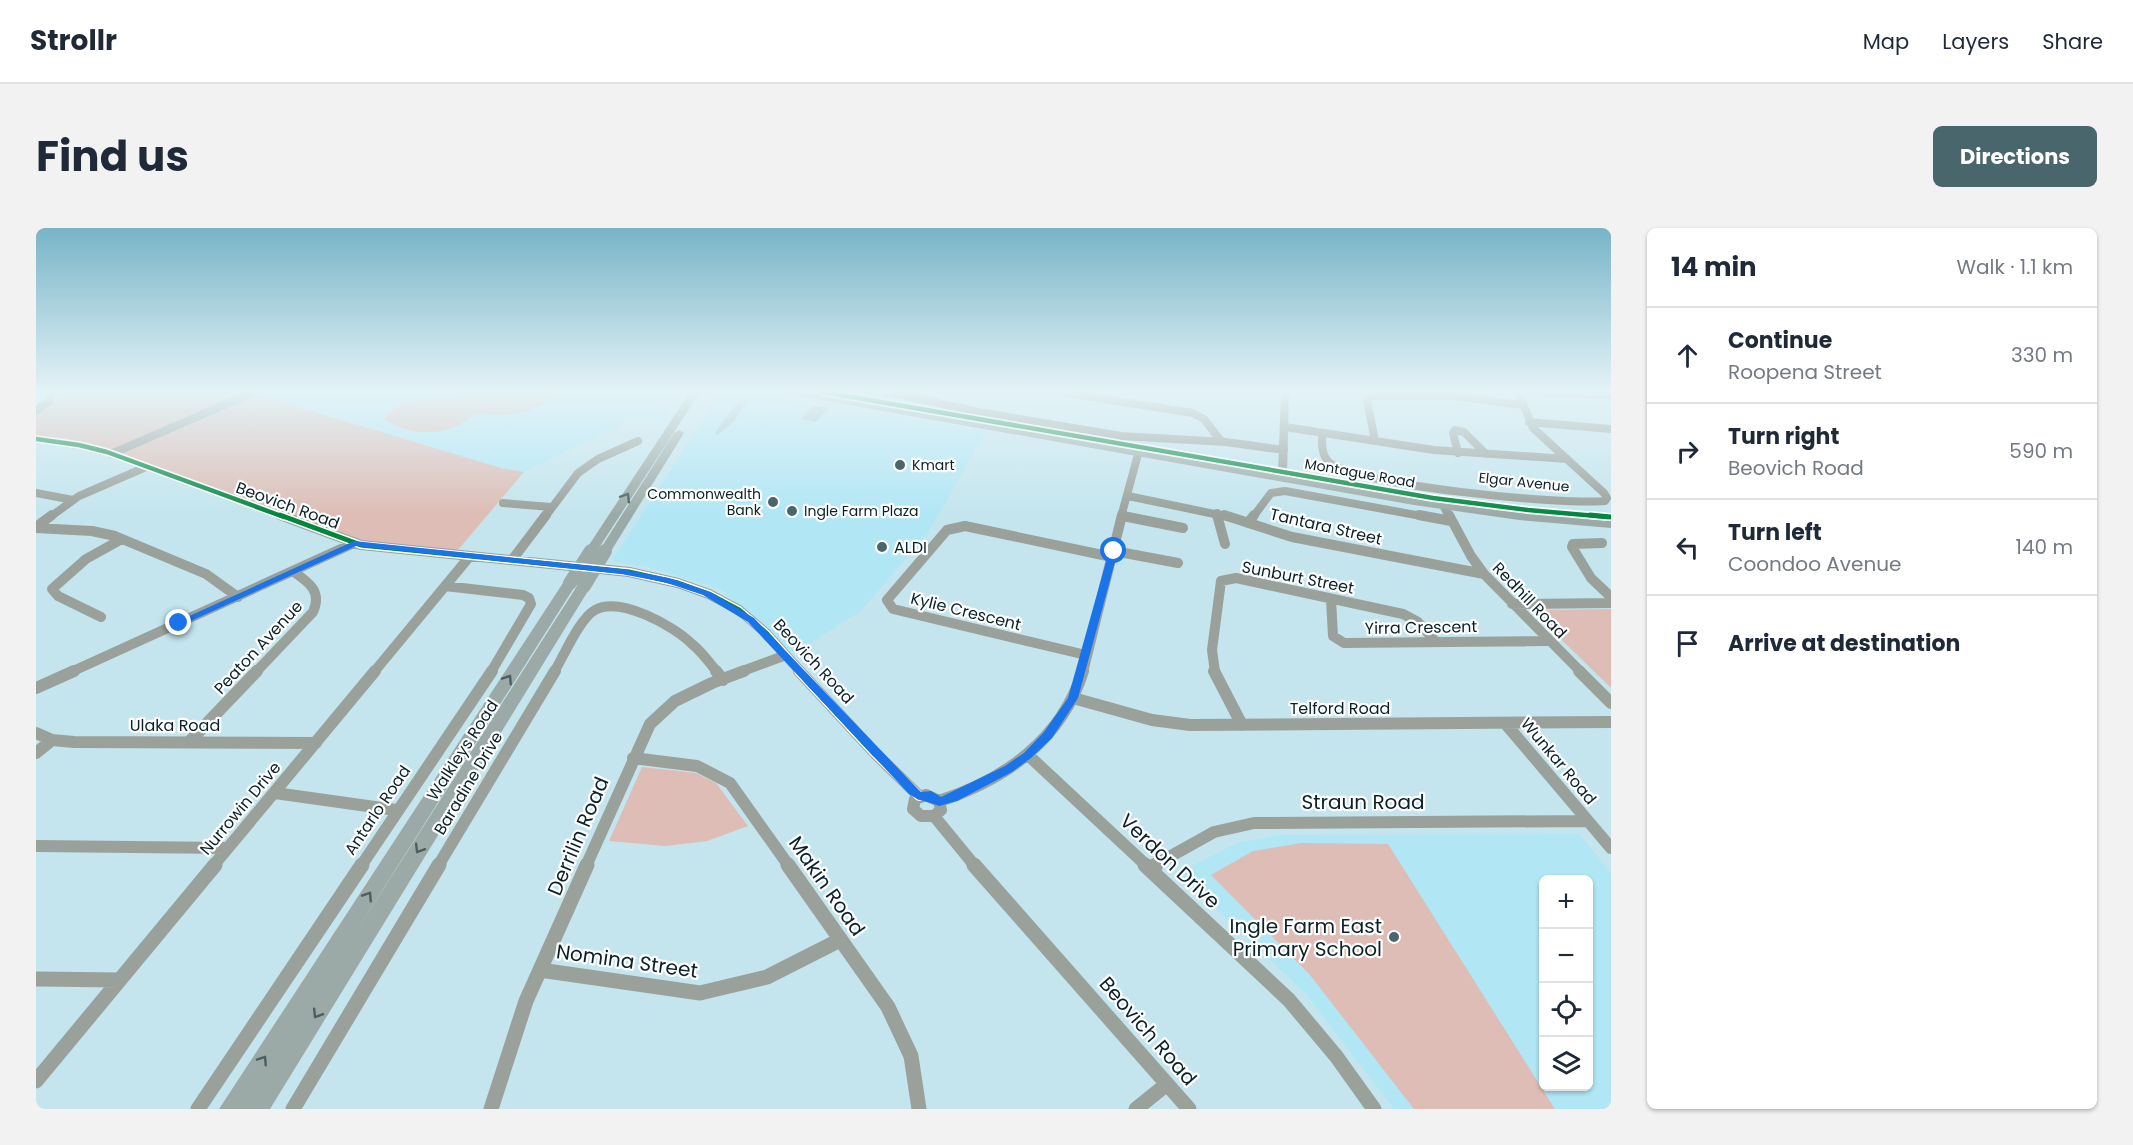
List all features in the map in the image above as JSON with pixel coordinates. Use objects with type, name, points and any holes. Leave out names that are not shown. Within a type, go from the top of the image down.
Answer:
[{"type":"main road","name":"Walkleys Road","points":[[231,1109],[577,584],[669,433]]},
{"type":"main road","name":"Walkleys Road","points":[[598,551],[677,433]]},
{"type":"main road","name":"Montague Road","points":[[1038,433],[1519,516],[1611,524]]},
{"type":"main road","name":"Montague Road","points":[[1047,433],[1139,450]]},
{"type":"main road","name":"Montague Road","points":[[1441,502],[1611,517]]},
{"type":"main road","name":"Walkleys Road","points":[[257,1109],[577,584]]},
{"type":"street","points":[[111,454],[159,433]]},
{"type":"street","points":[[1104,433],[1221,441],[1284,450]]},
{"type":"street","points":[[1215,433],[1221,441]]},
{"type":"street","points":[[1283,475],[1285,433]]},
{"type":"street","name":"Elgar Avenue","points":[[1322,433],[1326,458],[1338,468],[1356,474],[1512,494],[1593,502],[1607,499],[1604,493],[1540,433]]},
{"type":"street","points":[[1323,433],[1458,453],[1567,459]]},
{"type":"street","points":[[1373,433],[1374,441]]},
{"type":"street","points":[[1453,433],[1458,453]]},
{"type":"street","points":[[1465,433],[1486,454]]},
{"type":"street","name":"Beovich Road","points":[[36,440],[79,445],[111,454],[354,543],[629,573],[687,586],[720,600],[751,620],[919,796]]},
{"type":"street","points":[[512,560],[551,507],[584,468],[638,441]]},
{"type":"street","points":[[939,801],[973,788],[1009,769],[1028,755],[1048,735],[1073,698],[1139,450]]},
{"type":"street","points":[[36,528],[73,500],[146,467]]},
{"type":"street","points":[[1248,523],[1271,493],[1285,491],[1451,521]]},
{"type":"street","points":[[36,493],[73,500]]},
{"type":"street","name":"Tantara Street","points":[[1128,496],[1217,513],[1292,537],[1484,574]]},
{"type":"street","name":"Redhill Road","points":[[1441,502],[1470,556],[1484,574],[1611,703]]},
{"type":"street","points":[[503,503],[551,507]]},
{"type":"street","points":[[1217,513],[1217,521],[1225,544]]},
{"type":"street","points":[[1123,516],[1183,528]]},
{"type":"street","name":"Kylie Crescent","points":[[1086,655],[893,609],[887,600],[947,530],[956,526],[1113,554]]},
{"type":"street","points":[[36,528],[92,531],[122,539],[206,574],[238,597]]},
{"type":"street","points":[[101,617],[58,596],[52,589],[86,559],[122,539]]},
{"type":"street","points":[[1602,543],[1578,542],[1572,547],[1591,578],[1611,597]]},
{"type":"street","points":[[36,688],[354,543]]},
{"type":"street","points":[[1113,554],[1178,563]]},
{"type":"street","name":"Nurrowin Drive","points":[[36,1081],[470,556]]},
{"type":"street","name":"Peaton Avenue","points":[[189,742],[313,612],[319,599],[317,591],[294,572]]},
{"type":"street","name":"Sunburt Street","points":[[1242,725],[1214,668],[1212,650],[1221,581],[1236,578],[1403,614],[1418,622],[1436,642]]},
{"type":"street","name":"Antarlo Road","points":[[198,1109],[396,810],[495,666],[531,603],[529,598],[522,595],[445,586]]},
{"type":"street","name":"Yirra Crescent","points":[[1331,599],[1333,636],[1344,643],[1548,641]]},
{"type":"street","points":[[1512,604],[1611,603]]},
{"type":"street","name":"Baradine Drive","points":[[293,1109],[566,652],[593,611],[604,606],[616,607],[662,622],[689,640],[723,680]]},
{"type":"street","name":"Derrilin Road","points":[[491,1109],[513,1035],[633,758],[650,724],[660,712],[680,698],[786,655]]},
{"type":"street","name":"Telford Road","points":[[1073,698],[1152,720],[1190,725],[1611,722]]},
{"type":"street","name":"Wunkar Road","points":[[1505,723],[1611,848]]},
{"type":"street","name":"Ulaka Road","points":[[36,733],[52,740],[316,743]]},
{"type":"street","points":[[36,753],[52,740]]},
{"type":"street","name":"Verdon Drive","points":[[1028,755],[1289,1000],[1336,1056],[1374,1109]]},
{"type":"street","name":"Makin Road","points":[[633,758],[698,766],[730,783],[888,1008],[911,1056],[919,1109]]},
{"type":"street","points":[[275,793],[396,810]]},
{"type":"street","points":[[919,796],[931,796],[939,801],[941,810],[934,816],[921,816],[913,809],[913,801],[919,796]]},
{"type":"street","name":"Beovich Road","points":[[934,816],[989,884],[1189,1109]]},
{"type":"street","name":"Straun Road","points":[[1149,869],[1214,832],[1254,823],[1588,821]]},
{"type":"street","points":[[36,846],[228,848]]},
{"type":"street","name":"Nomina Street","points":[[540,970],[700,993],[767,978],[840,939]]},
{"type":"street","points":[[36,979],[120,980]]},
{"type":"street","points":[[1136,1109],[1167,1084]]},
{"type":"shaded area","points":[[36,433],[153,433],[114,450],[65,438],[36,437]]},
{"type":"shaded area","points":[[165,433],[385,433],[501,468],[524,472],[457,551],[366,541],[336,533],[121,455],[122,452]]},
{"type":"shaded area","points":[[385,433],[604,433],[524,472],[501,468]]},
{"type":"shaded area","name":"Ingle Farm Plaza","points":[[694,433],[985,433],[928,533],[861,611],[794,654],[720,589],[649,567],[612,561]]},
{"type":"shaded area","points":[[1611,609],[1611,688],[1531,610]]},
{"type":"shaded area","points":[[642,767],[696,773],[716,783],[748,826],[707,841],[665,846],[609,841]]},
{"type":"shaded area","name":"Ingle Farm East Primary School","points":[[1579,834],[1611,873],[1611,1109],[1394,1109],[1306,994],[1178,873],[1237,843],[1280,835]]},
{"type":"shaded area","points":[[1302,843],[1388,844],[1539,1084],[1539,1091],[1544,1091],[1555,1109],[1414,1109],[1310,975],[1211,875],[1253,851]]},
{"type":"cycle path","points":[[1060,433],[1433,498],[1528,510],[1611,517]]},
{"type":"cycle path","points":[[36,439],[79,445],[107,452],[361,545],[629,572],[678,583],[709,594],[739,610],[773,640],[875,753],[919,796]]},
{"type":"place","name":"Kmart","points":[[900,465]]},
{"type":"place","name":"Commonwealth Bank","points":[[773,502]]},
{"type":"place","name":"Ingle Farm Plaza","points":[[792,511]]},
{"type":"place","name":"ALDI","points":[[882,547]]},
{"type":"place","name":"Ingle Farm East Primary School","points":[[1394,937]]},
{"type":"route","points":[[179,623],[354,543],[641,574],[666,579],[727,604],[751,620],[913,791],[919,796],[931,796],[939,801],[953,797],[1009,769],[1028,755],[1048,735],[1073,698],[1114,551]]}]
